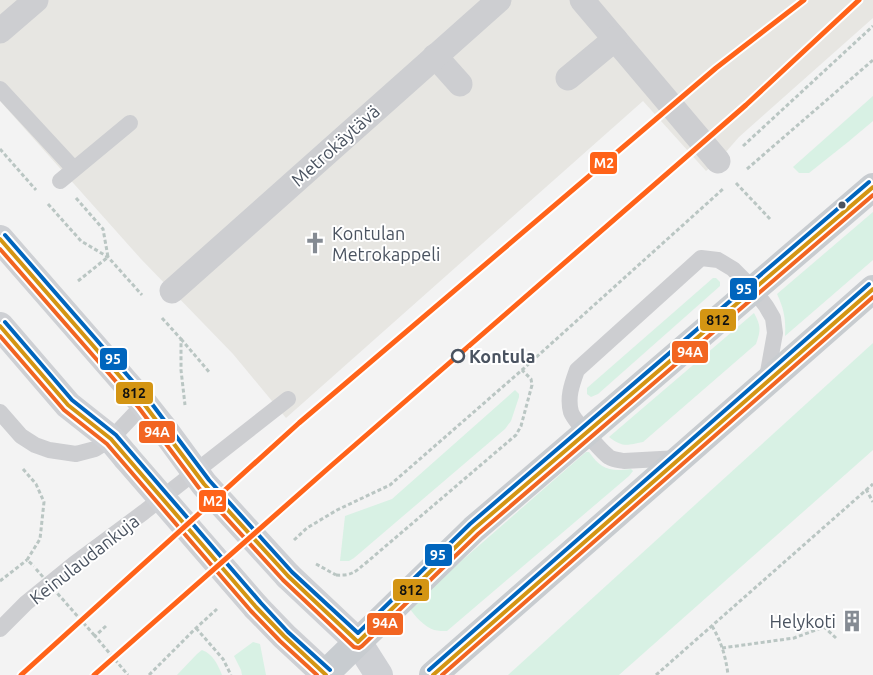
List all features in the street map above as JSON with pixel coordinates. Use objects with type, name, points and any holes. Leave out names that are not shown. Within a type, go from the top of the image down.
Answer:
[{"type":"main road","points":[[0,326],[68,405],[118,448],[250,600],[325,675],[474,529],[873,187]]},
{"type":"main road","points":[[0,239],[144,404],[204,484],[288,576],[358,642],[379,675]]},
{"type":"main road","points":[[433,675],[873,289]]},
{"type":"street","points":[[0,31],[36,0]]},
{"type":"street","name":"Metrokäytävä","points":[[172,291],[499,0]]},
{"type":"street","points":[[582,0],[615,39],[682,132],[718,161]]},
{"type":"street","points":[[568,78],[615,39]]},
{"type":"street","points":[[435,56],[460,84]]},
{"type":"lane","points":[[0,89],[74,169]]},
{"type":"lane","points":[[60,181],[130,123]]},
{"type":"lane","points":[[679,458],[624,461],[608,456],[571,413],[569,391],[577,370],[702,258],[718,260],[733,269],[753,290],[773,318],[775,333],[766,383]]},
{"type":"lane","name":"Keinulaudankuja","points":[[0,630],[26,603],[67,570],[288,399]]},
{"type":"lane","points":[[0,412],[21,436],[35,445],[49,450],[76,454],[95,449],[118,448],[144,404]]},
{"type":"path","points":[[741,148],[873,26]]},
{"type":"path","points":[[741,174],[873,60]]},
{"type":"path","points":[[734,180],[770,219]]},
{"type":"path","points":[[293,540],[307,528],[337,510],[390,485],[522,370],[726,187]]},
{"type":"path","points":[[103,229],[108,257]]},
{"type":"path","points":[[81,241],[108,257],[147,300]]},
{"type":"path","points":[[74,284],[108,257]]},
{"type":"path","points":[[159,315],[210,373]]},
{"type":"path","points":[[181,339],[181,370],[186,408]]},
{"type":"path","points":[[336,574],[346,576],[367,562],[516,435],[521,426],[532,385],[531,379],[522,370]]},
{"type":"path","points":[[0,581],[27,560],[40,539],[44,502],[36,484],[19,467]]},
{"type":"path","points":[[656,675],[873,484]]},
{"type":"path","points":[[866,490],[873,502]]},
{"type":"path","points":[[27,560],[128,675]]},
{"type":"path","points":[[149,675],[224,603]]},
{"type":"path","points":[[95,636],[106,626]]},
{"type":"path","points":[[712,626],[718,635],[726,658],[728,675]]},
{"type":"path","points":[[722,648],[794,638],[824,627],[836,638]]},
{"type":"path","points":[[196,628],[223,659],[231,675]]},
{"type":"shaded area","points":[[0,0],[873,0],[873,18],[739,137],[718,161],[706,171],[643,101],[286,418],[233,354],[141,259],[0,101]]},
{"type":"green space","points":[[873,96],[873,121],[809,173],[799,173],[793,167]]},
{"type":"green space","points":[[873,212],[873,260],[785,336],[784,314],[777,294]]},
{"type":"green space","points":[[713,278],[720,282],[720,286],[598,394],[591,397],[587,394],[587,388]]},
{"type":"green space","points":[[754,313],[760,328],[756,344],[643,442],[625,445],[609,437]]},
{"type":"green space","points":[[873,343],[873,450],[619,675],[508,675]]},
{"type":"green space","points":[[515,390],[519,397],[511,421],[505,429],[354,558],[349,561],[340,561],[345,516],[392,499]]},
{"type":"green space","points":[[586,452],[589,452],[606,468],[617,470],[631,469],[633,471],[447,631],[434,630],[420,621],[409,607]]},
{"type":"green space","points":[[253,642],[260,644],[266,675],[242,675],[234,656]]},
{"type":"green space","points":[[202,650],[212,657],[222,675],[177,675],[197,654]]},
{"type":"transit line","name":"M2","points":[[21,675],[299,423],[716,68],[804,0]]},
{"type":"transit line","name":"M2","points":[[94,675],[746,105],[859,0]]},
{"type":"transit line","name":"95","points":[[5,235],[149,400],[209,480],[292,572],[358,633],[470,524],[869,182]]},
{"type":"transit line","name":"812","points":[[0,239],[144,404],[204,484],[288,576],[358,642],[474,529],[873,187]]},
{"type":"transit line","name":"94A","points":[[0,249],[139,408],[199,488],[283,580],[354,647],[359,648],[478,534],[873,195]]},
{"type":"transit line","name":"95","points":[[429,670],[869,284]]},
{"type":"transit line","name":"812","points":[[433,675],[873,289]]},
{"type":"transit line","name":"94A","points":[[442,675],[873,297]]},
{"type":"transit line","name":"95","points":[[5,322],[72,400],[116,435],[288,632],[330,670]]},
{"type":"transit line","name":"812","points":[[0,326],[68,405],[111,439],[256,607],[326,675]]},
{"type":"transit line","name":"94A","points":[[0,336],[64,410],[107,444],[251,611],[317,675]]},
{"type":"place","name":"Kontulan Metrokappeli","points":[[315,243]]},
{"type":"place","name":"Kontula","points":[[458,356]]},
{"type":"place","name":"Helykoti","points":[[852,621]]}]
